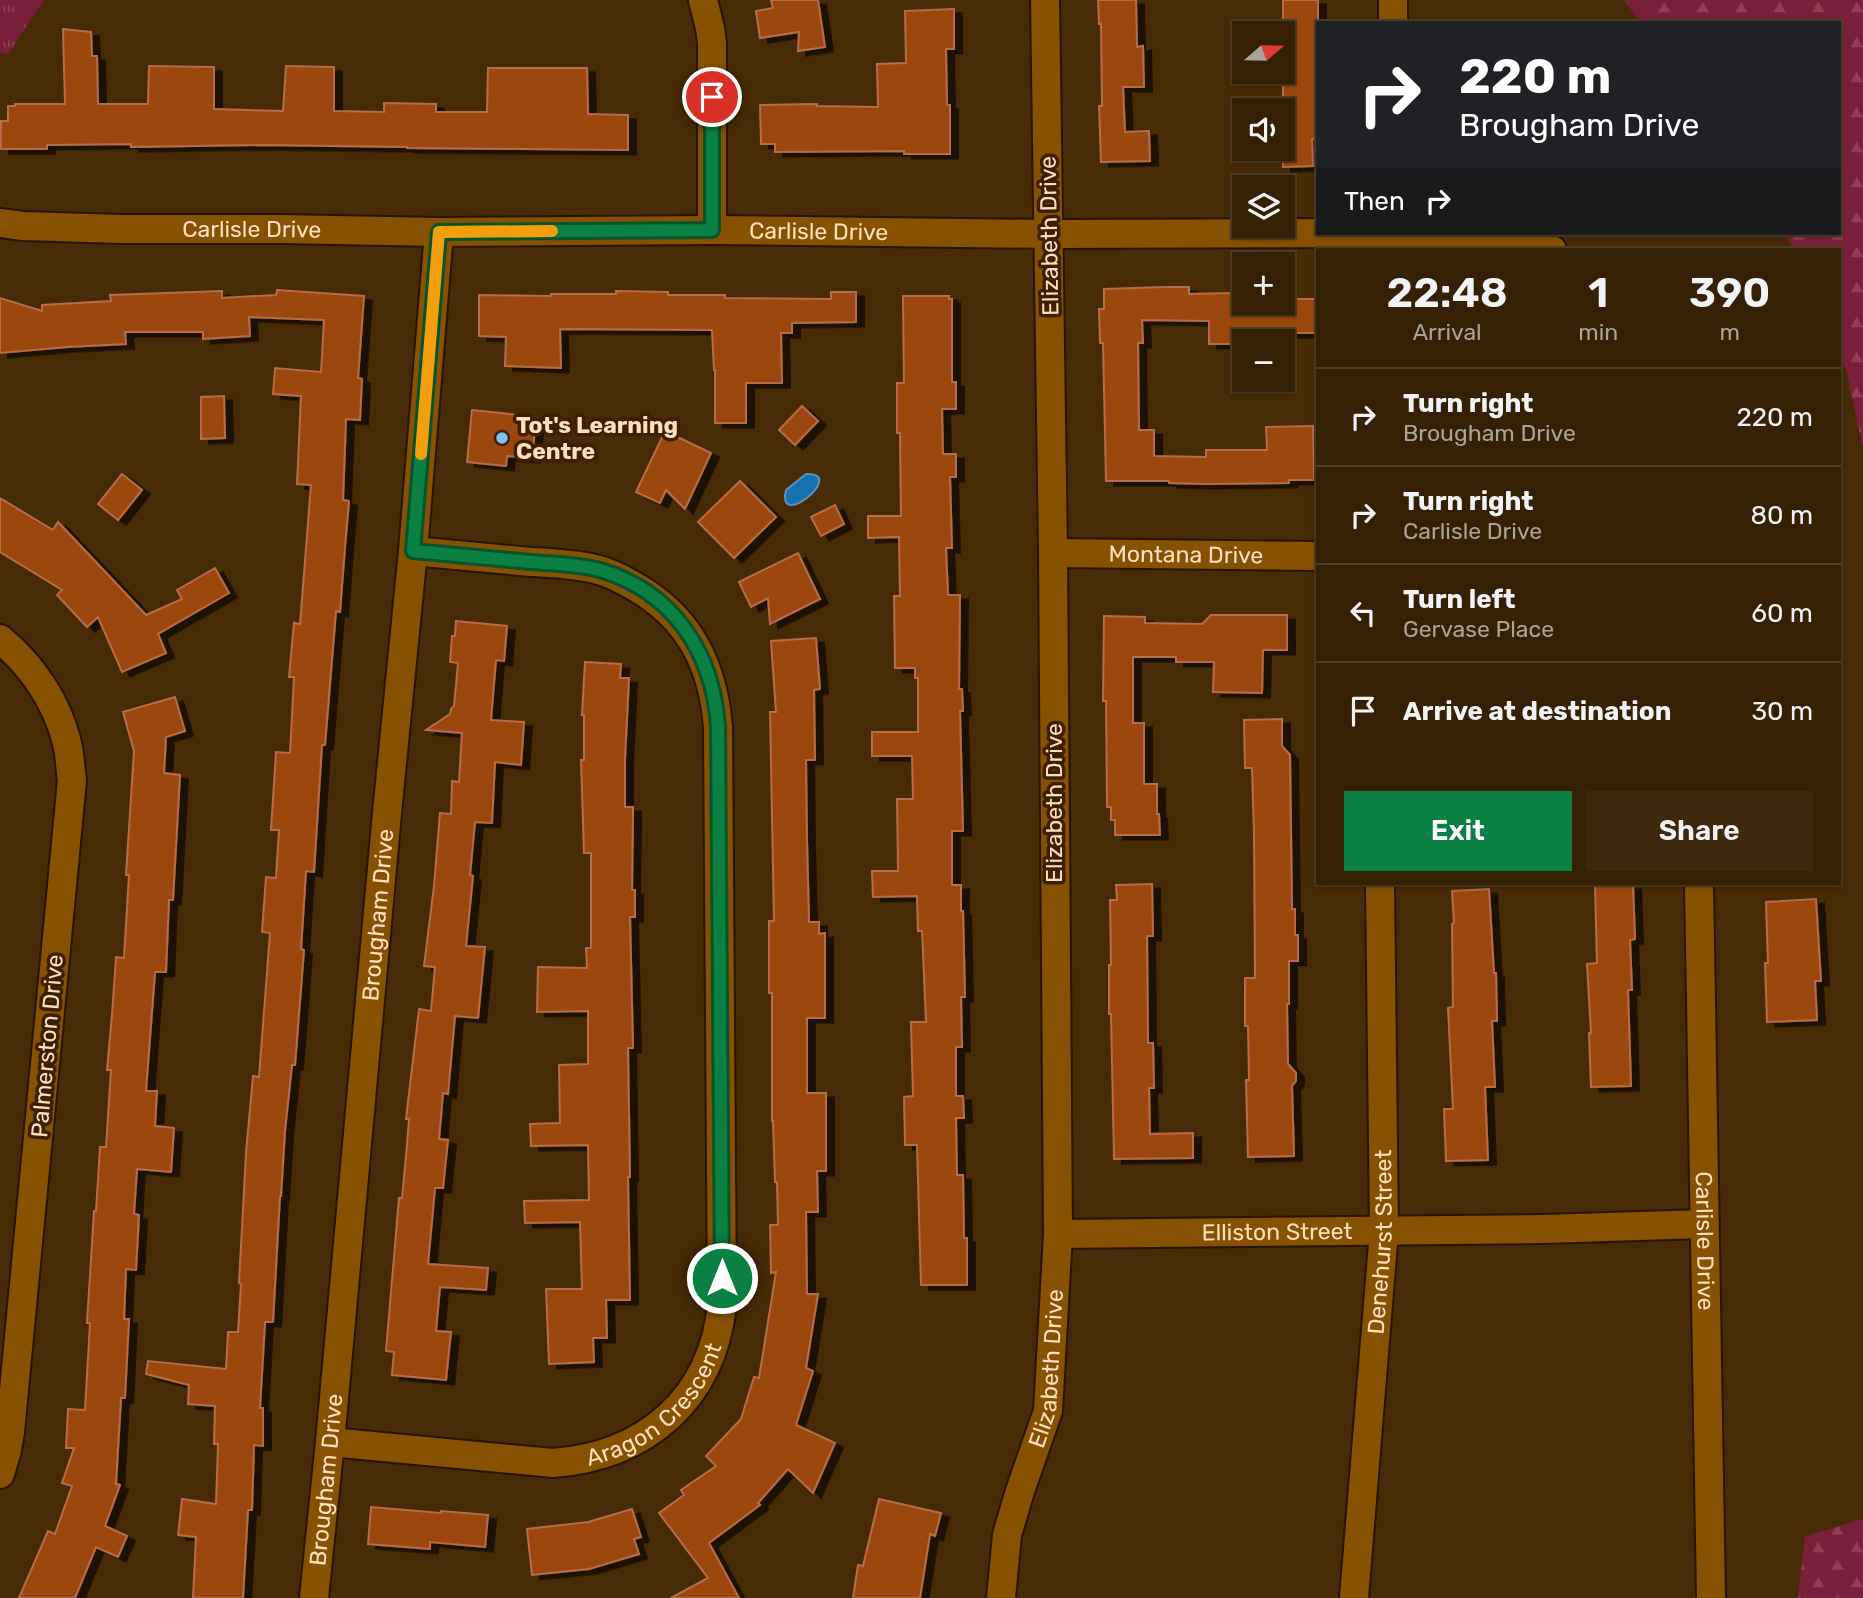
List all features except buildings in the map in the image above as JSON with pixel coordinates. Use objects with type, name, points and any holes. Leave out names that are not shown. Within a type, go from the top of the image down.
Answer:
[{"type":"street","points":[[703,0],[712,44],[712,230]]},
{"type":"street","name":"Elizabeth Drive","points":[[1002,1598],[1007,1535],[1048,1411],[1058,1234],[1053,554],[1045,0]]},
{"type":"street","points":[[1393,0],[1393,21]]},
{"type":"street","name":"Carlisle Drive","points":[[0,223],[121,229],[439,232],[712,230],[1049,234],[1316,233]]},
{"type":"street","name":"Brougham Drive","points":[[314,1598],[413,551],[439,232]]},
{"type":"street","name":"Carlisle Drive","points":[[1504,235],[1547,248]]},
{"type":"street","name":"Aragon Crescent","points":[[330,1442],[553,1463],[603,1454],[644,1435],[668,1418],[690,1394],[713,1350],[722,1305],[718,727],[704,662],[688,632],[665,607],[652,596],[611,574],[582,566],[413,551]]},
{"type":"street","name":"Montana Drive","points":[[1053,554],[1316,556]]},
{"type":"street","name":"Palmerston Drive","points":[[0,639],[16,652],[37,677],[54,707],[67,743],[72,780],[10,1432],[0,1474]]},
{"type":"street","name":"Denehurst Street","points":[[1354,1598],[1384,1231],[1380,885]]},
{"type":"street","name":"Carlisle Drive","points":[[1699,885],[1710,1598]]},
{"type":"street","name":"Elliston Street","points":[[1058,1234],[1545,1229],[1704,1224]]},
{"type":"green space","points":[[0,0],[44,0],[8,54],[0,52]]},
{"type":"green space","points":[[1624,0],[1863,0],[1863,448],[1846,369],[1841,358],[1841,248],[1793,248],[1786,235],[1841,235],[1841,21],[1640,21]]},
{"type":"green space","points":[[1863,1519],[1863,1598],[1798,1598],[1805,1536]]},
{"type":"water","points":[[806,474],[817,476],[819,482],[808,497],[791,505],[786,501],[786,490]]},
{"type":"slow traffic","points":[[421,454],[439,232],[552,231]]},
{"type":"place","name":"Tot's Learning Centre","points":[[502,438]]},
{"type":"route","points":[[712,97],[712,230],[439,232],[413,551],[582,566],[611,574],[652,596],[665,607],[688,632],[704,662],[717,710],[718,727],[722,1278]]}]
